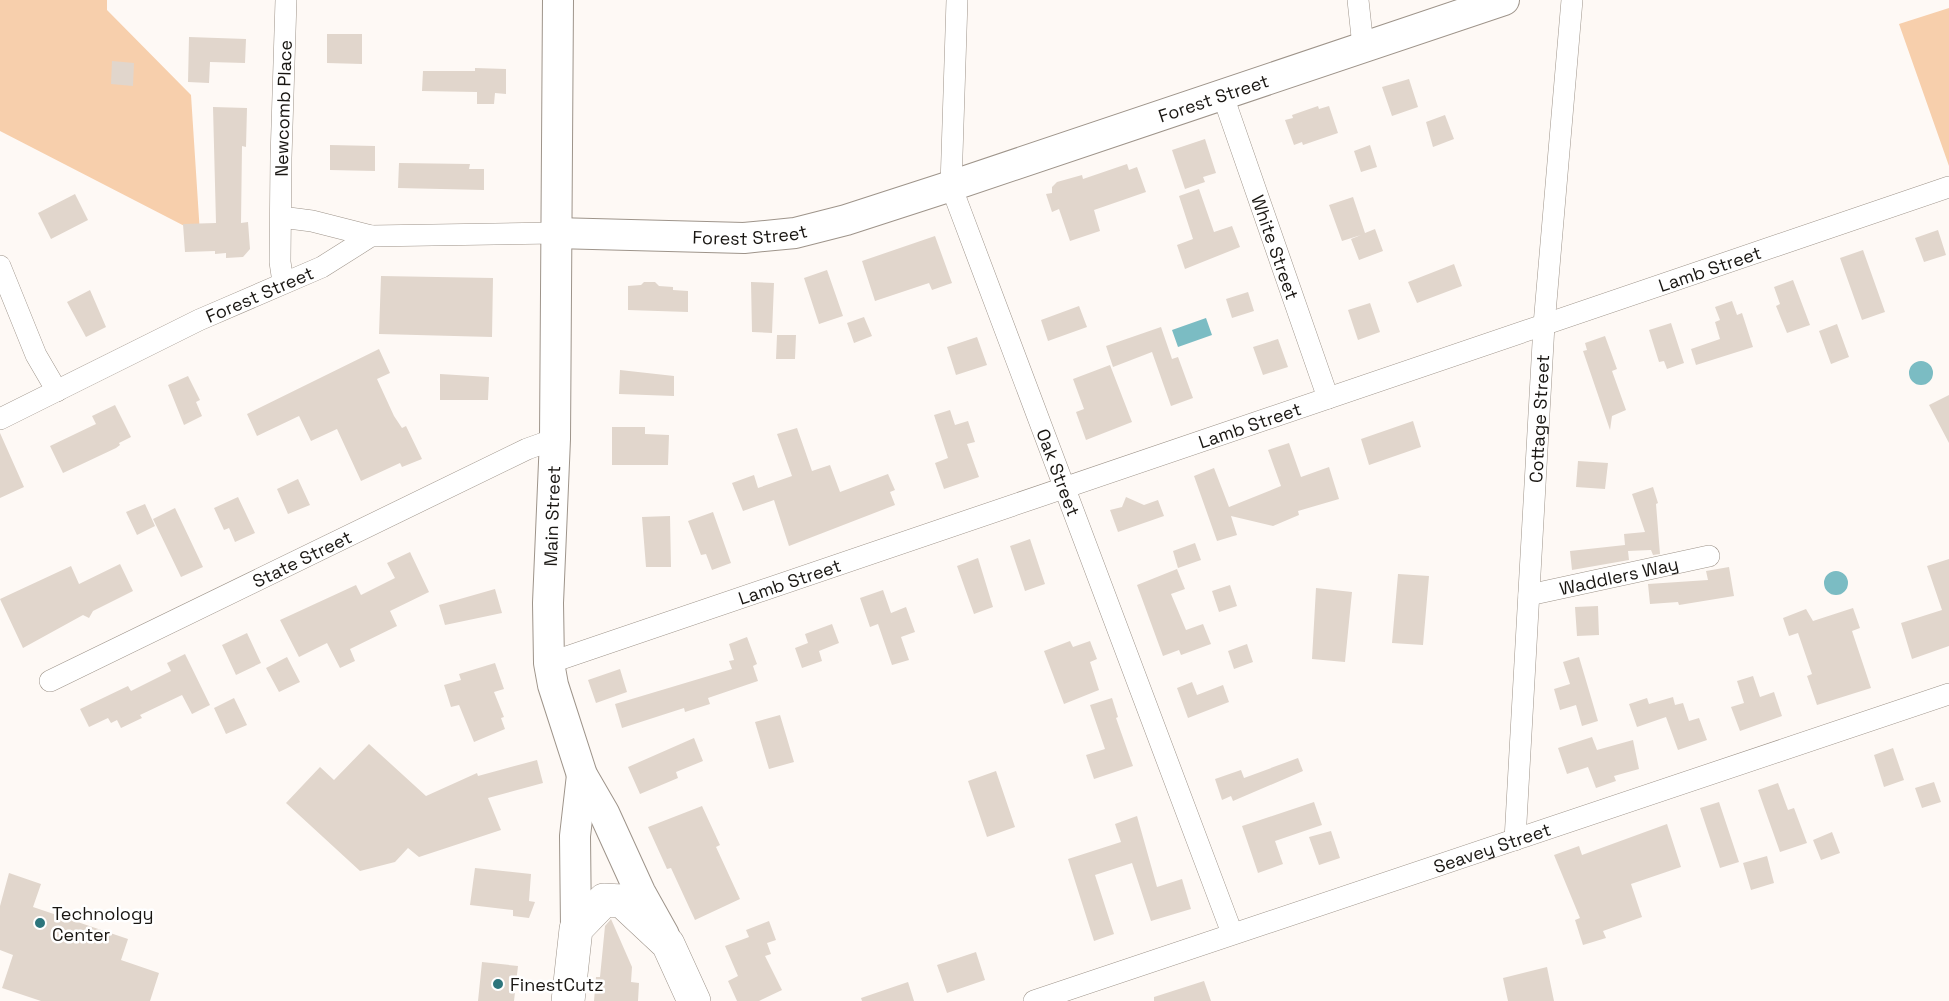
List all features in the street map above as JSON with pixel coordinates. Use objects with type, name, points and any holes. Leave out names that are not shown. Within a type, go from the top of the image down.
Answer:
[{"type":"main road","name":"Main Street","points":[[558,0],[555,439],[548,603],[549,663],[553,685],[582,775],[604,813],[694,1001]]},
{"type":"main road","name":"Forest Street","points":[[555,232],[744,238],[795,233],[846,220],[951,186],[1504,0]]},
{"type":"main road","points":[[568,1001],[576,929],[575,836],[582,775]]},
{"type":"main road","points":[[576,929],[604,900],[622,901],[668,944]]},
{"type":"street","name":"Newcomb Place","points":[[284,282],[280,262],[286,0]]},
{"type":"street","name":"Oak Street","points":[[957,0],[951,186],[1232,933]]},
{"type":"street","points":[[1358,0],[1363,46]]},
{"type":"street","name":"Cottage Street","points":[[1515,840],[1544,326],[1572,0]]},
{"type":"street","name":"White Street","points":[[1223,96],[1328,398]]},
{"type":"street","name":"Lamb Street","points":[[549,663],[1949,188]]},
{"type":"street","points":[[281,217],[312,221],[371,236]]},
{"type":"street","name":"Forest Street","points":[[0,418],[104,366],[284,282],[322,267],[371,236],[555,232]]},
{"type":"street","points":[[0,266],[36,355],[57,391]]},
{"type":"street","name":"State Street","points":[[50,681],[527,449],[555,439]]},
{"type":"street","name":"Waddlers Way","points":[[1529,595],[1709,556]]},
{"type":"street","name":"Seavey Street","points":[[1034,1001],[1949,694]]},
{"type":"shaded area","points":[[0,0],[107,0],[107,10],[191,95],[200,234],[0,131]]},
{"type":"shaded area","points":[[1949,8],[1949,166],[1899,24]]},
{"type":"water","points":[[1206,318],[1212,335],[1178,347],[1172,330]]},
{"type":"water","points":[[1921,361],[1926,362],[1932,368],[1932,378],[1926,384],[1921,385],[1916,384],[1910,378],[1909,373],[1910,368],[1916,362]]},
{"type":"water","points":[[1836,571],[1841,572],[1847,578],[1847,588],[1841,594],[1836,595],[1831,594],[1825,588],[1824,583],[1825,578],[1831,572]]},
{"type":"building","points":[[327,34],[362,34],[362,64],[327,63]]},
{"type":"building","points":[[189,37],[246,39],[245,63],[210,62],[209,83],[188,82]]},
{"type":"building","points":[[112,61],[134,63],[133,86],[111,84]]},
{"type":"building","points":[[475,68],[506,69],[506,94],[495,93],[494,104],[477,104],[477,92],[422,91],[423,71],[475,71]]},
{"type":"building","points":[[1409,79],[1418,107],[1392,116],[1382,87]]},
{"type":"building","points":[[1318,106],[1319,109],[1329,106],[1338,133],[1303,145],[1302,142],[1294,145],[1285,120],[1293,118],[1292,115]]},
{"type":"building","points":[[213,107],[247,108],[246,147],[242,146],[241,223],[248,222],[250,249],[243,257],[226,258],[226,253],[215,254],[215,251],[185,252],[183,224],[216,223]]},
{"type":"building","points":[[1445,115],[1454,139],[1433,147],[1426,122]]},
{"type":"building","points":[[1205,139],[1216,173],[1203,177],[1205,182],[1185,189],[1172,150]]},
{"type":"building","points":[[330,145],[375,146],[375,171],[330,170]]},
{"type":"building","points":[[1370,145],[1377,167],[1361,172],[1354,151]]},
{"type":"building","points":[[399,163],[470,164],[469,169],[484,169],[484,190],[398,188]]},
{"type":"building","points":[[1127,164],[1129,170],[1137,167],[1146,192],[1094,210],[1100,231],[1070,241],[1059,209],[1052,212],[1046,194],[1052,193],[1052,187],[1057,182],[1082,175],[1083,179]]},
{"type":"building","points":[[1199,189],[1214,232],[1232,226],[1240,247],[1185,269],[1177,245],[1193,239],[1179,196]]},
{"type":"building","points":[[75,194],[88,220],[51,239],[38,213]]},
{"type":"building","points":[[1353,197],[1365,233],[1375,229],[1383,251],[1359,260],[1351,239],[1361,235],[1342,241],[1329,205]]},
{"type":"building","points":[[1938,230],[1946,255],[1924,262],[1915,238]]},
{"type":"building","points":[[935,236],[952,283],[932,290],[929,283],[875,301],[862,261]]},
{"type":"building","points":[[1863,250],[1885,312],[1862,320],[1840,258]]},
{"type":"building","points":[[1454,264],[1462,286],[1417,303],[1408,282]]},
{"type":"building","points":[[827,270],[843,316],[819,324],[804,278]]},
{"type":"building","points":[[381,276],[493,278],[492,337],[379,334]]},
{"type":"building","points":[[1793,280],[1810,325],[1787,333],[1776,306],[1780,304],[1774,287]]},
{"type":"building","points":[[644,282],[655,282],[659,286],[673,287],[673,290],[688,291],[688,312],[628,310],[628,286],[641,285]]},
{"type":"building","points":[[751,282],[774,283],[772,333],[752,332]]},
{"type":"building","points":[[90,290],[106,327],[86,337],[67,302]]},
{"type":"building","points":[[1248,292],[1254,311],[1232,318],[1226,299]]},
{"type":"building","points":[[1732,301],[1737,315],[1742,313],[1753,347],[1696,365],[1691,349],[1720,339],[1715,322],[1720,320],[1715,307]]},
{"type":"building","points":[[1370,303],[1380,332],[1358,340],[1348,310]]},
{"type":"building","points":[[1079,306],[1087,327],[1048,341],[1041,320]]},
{"type":"building","points":[[864,317],[872,336],[854,343],[847,323]]},
{"type":"building","points":[[1671,323],[1684,363],[1667,369],[1664,361],[1659,362],[1649,330]]},
{"type":"building","points":[[1837,324],[1849,357],[1831,364],[1819,331]]},
{"type":"building","points":[[1161,327],[1172,359],[1178,357],[1193,398],[1171,406],[1152,352],[1113,367],[1106,346]]},
{"type":"building","points":[[777,335],[796,335],[795,359],[776,359]]},
{"type":"building","points":[[1605,336],[1617,369],[1612,371],[1626,410],[1612,416],[1610,430],[1583,351],[1587,350],[1585,343]]},
{"type":"building","points":[[977,337],[987,365],[956,375],[947,347]]},
{"type":"building","points":[[1278,339],[1288,367],[1263,375],[1253,347]]},
{"type":"building","points":[[379,349],[390,373],[377,379],[394,416],[402,428],[406,426],[422,459],[402,467],[400,463],[361,481],[337,429],[311,441],[299,416],[257,436],[247,414]]},
{"type":"building","points":[[1110,365],[1132,422],[1086,440],[1076,412],[1084,409],[1073,379]]},
{"type":"building","points":[[620,370],[674,376],[674,396],[619,394]]},
{"type":"building","points":[[440,374],[489,377],[488,400],[440,400]]},
{"type":"building","points":[[188,376],[200,400],[196,402],[202,416],[184,425],[168,385]]},
{"type":"building","points":[[1949,395],[1949,443],[1929,405]]},
{"type":"building","points":[[115,405],[131,437],[119,443],[120,445],[116,448],[63,473],[50,446],[96,424],[92,416]]},
{"type":"building","points":[[950,410],[955,425],[968,421],[975,442],[967,444],[979,477],[944,489],[935,463],[948,458],[934,415]]},
{"type":"building","points":[[1413,421],[1421,447],[1369,465],[1361,439]]},
{"type":"building","points":[[612,427],[645,427],[645,434],[669,435],[668,465],[612,465]]},
{"type":"building","points":[[797,428],[812,471],[830,465],[840,492],[888,474],[895,490],[890,492],[895,505],[789,546],[774,500],[743,511],[732,483],[754,475],[758,488],[792,476],[777,434]]},
{"type":"building","points":[[0,433],[24,487],[0,498]]},
{"type":"building","points":[[1289,443],[1301,477],[1329,467],[1339,499],[1298,511],[1299,515],[1273,526],[1231,516],[1237,535],[1217,541],[1194,476],[1214,468],[1229,507],[1281,486],[1268,450]]},
{"type":"building","points":[[1578,461],[1608,463],[1605,489],[1576,487]]},
{"type":"building","points":[[298,479],[310,505],[288,514],[277,489]]},
{"type":"building","points":[[1653,487],[1658,503],[1656,504],[1660,554],[1653,555],[1651,550],[1628,551],[1629,560],[1572,570],[1570,551],[1625,545],[1624,534],[1645,532],[1632,494]]},
{"type":"building","points":[[238,497],[255,533],[235,542],[229,528],[224,530],[214,508]]},
{"type":"building","points":[[1126,497],[1144,505],[1158,500],[1164,516],[1118,532],[1110,510],[1122,507]]},
{"type":"building","points":[[145,504],[155,526],[137,535],[126,512]]},
{"type":"building","points":[[175,508],[203,567],[181,577],[153,519]]},
{"type":"building","points":[[713,512],[731,563],[712,570],[706,554],[701,555],[688,521]]},
{"type":"building","points":[[670,516],[671,567],[646,567],[642,517]]},
{"type":"building","points":[[1030,539],[1045,584],[1025,591],[1010,546]]},
{"type":"building","points":[[1195,543],[1201,560],[1178,568],[1173,551]]},
{"type":"building","points":[[410,552],[429,592],[390,611],[397,626],[350,649],[355,661],[340,668],[327,643],[299,657],[280,620],[356,585],[361,595],[395,578],[387,563]]},
{"type":"building","points":[[978,558],[993,607],[974,614],[957,566]]},
{"type":"building","points":[[1949,559],[1949,646],[1912,659],[1901,623],[1942,610],[1927,566]]},
{"type":"building","points":[[120,564],[133,591],[93,611],[89,618],[83,615],[23,648],[0,599],[71,566],[79,584]]},
{"type":"building","points":[[1729,567],[1734,596],[1679,605],[1678,602],[1650,604],[1648,584],[1708,580],[1706,571]]},
{"type":"building","points":[[1177,569],[1185,589],[1171,594],[1186,630],[1203,624],[1211,644],[1181,655],[1179,650],[1163,656],[1137,585]]},
{"type":"building","points":[[1398,574],[1429,576],[1423,645],[1392,643]]},
{"type":"building","points":[[1230,585],[1237,606],[1219,612],[1212,591]]},
{"type":"building","points":[[1316,588],[1352,592],[1345,662],[1312,659]]},
{"type":"building","points":[[495,589],[502,613],[445,625],[439,605]]},
{"type":"building","points":[[883,590],[891,613],[906,607],[915,632],[901,637],[909,660],[892,665],[878,624],[870,627],[860,598]]},
{"type":"building","points":[[1598,606],[1599,635],[1577,636],[1575,607]]},
{"type":"building","points":[[1853,608],[1860,628],[1852,631],[1871,688],[1817,705],[1807,676],[1812,674],[1798,633],[1789,636],[1783,618],[1806,609],[1813,621]]},
{"type":"building","points":[[832,624],[839,643],[819,651],[822,661],[802,668],[795,648],[808,643],[805,634]]},
{"type":"building","points":[[247,633],[261,663],[236,675],[222,645]]},
{"type":"building","points":[[747,637],[757,664],[753,666],[758,681],[708,698],[710,704],[685,712],[684,708],[622,728],[615,704],[732,669],[729,661],[734,660],[729,644]]},
{"type":"building","points":[[1070,641],[1073,647],[1090,641],[1097,659],[1090,662],[1099,690],[1064,704],[1044,651]]},
{"type":"building","points":[[1247,644],[1253,662],[1234,669],[1228,651]]},
{"type":"building","points":[[185,654],[210,705],[192,714],[182,695],[140,715],[142,718],[121,728],[117,720],[111,723],[108,718],[89,727],[80,709],[128,686],[131,691],[171,671],[167,663]]},
{"type":"building","points":[[287,657],[300,682],[279,692],[266,668]]},
{"type":"building","points":[[1579,657],[1598,721],[1582,726],[1576,705],[1560,710],[1554,689],[1570,684],[1563,662]]},
{"type":"building","points":[[495,663],[504,689],[494,692],[504,717],[501,718],[505,729],[474,742],[459,705],[451,707],[444,685],[461,680],[459,674]]},
{"type":"building","points":[[620,669],[627,692],[596,703],[588,680]]},
{"type":"building","points":[[1753,676],[1760,697],[1774,692],[1782,716],[1740,731],[1731,707],[1744,703],[1737,681]]},
{"type":"building","points":[[1192,682],[1197,695],[1223,685],[1229,702],[1188,718],[1177,688]]},
{"type":"building","points":[[1673,697],[1675,705],[1683,703],[1689,721],[1699,718],[1707,740],[1678,750],[1666,717],[1637,727],[1629,704],[1647,698],[1649,704]]},
{"type":"building","points":[[234,698],[247,725],[226,734],[214,708]]},
{"type":"building","points":[[1112,698],[1118,717],[1116,718],[1133,766],[1094,779],[1086,755],[1105,749],[1090,705]]},
{"type":"building","points":[[780,715],[794,762],[769,769],[755,722]]},
{"type":"building","points":[[1592,737],[1597,750],[1633,740],[1639,769],[1614,776],[1616,781],[1596,788],[1588,767],[1567,774],[1558,748]]},
{"type":"building","points":[[694,738],[703,761],[676,772],[678,778],[640,794],[628,767]]},
{"type":"building","points":[[369,744],[426,796],[477,773],[478,776],[537,760],[543,783],[488,798],[501,830],[419,857],[408,848],[395,862],[360,871],[286,803],[320,767],[334,780]]},
{"type":"building","points":[[1893,748],[1904,780],[1884,787],[1874,755]]},
{"type":"building","points":[[1298,758],[1303,771],[1233,801],[1231,796],[1222,800],[1215,779],[1241,770],[1244,778]]},
{"type":"building","points":[[996,771],[1015,827],[987,837],[968,781]]},
{"type":"building","points":[[1934,782],[1941,802],[1922,808],[1915,788]]},
{"type":"building","points":[[1778,783],[1788,810],[1794,808],[1807,843],[1780,852],[1758,790]]},
{"type":"building","points":[[1314,802],[1322,825],[1275,841],[1283,864],[1258,873],[1242,826]]},
{"type":"building","points":[[1719,802],[1739,862],[1720,868],[1700,808]]},
{"type":"building","points":[[702,806],[720,845],[716,847],[740,899],[695,920],[671,868],[667,869],[648,827]]},
{"type":"building","points":[[1137,816],[1157,887],[1182,879],[1191,909],[1151,921],[1132,863],[1095,875],[1114,934],[1094,941],[1068,859],[1121,842],[1115,824]]},
{"type":"building","points":[[1667,824],[1681,867],[1631,884],[1642,917],[1603,931],[1606,938],[1583,945],[1575,920],[1580,918],[1554,855],[1579,846],[1582,855]]},
{"type":"building","points":[[1331,831],[1340,858],[1319,865],[1309,837]]},
{"type":"building","points":[[1832,832],[1840,853],[1821,860],[1813,840]]},
{"type":"building","points":[[1767,856],[1774,883],[1751,890],[1743,863]]},
{"type":"building","points":[[475,868],[531,874],[529,901],[535,902],[529,918],[513,916],[513,910],[470,905]]},
{"type":"building","name":"Technology Center","points":[[9,873],[41,884],[33,907],[128,939],[121,960],[159,973],[150,1001],[41,1001],[2,988],[13,955],[0,950],[0,906]]},
{"type":"building","points":[[611,919],[632,967],[631,982],[639,983],[638,1001],[594,1001],[596,977],[600,977],[605,926]]},
{"type":"building","points":[[769,921],[776,940],[767,943],[771,954],[765,956],[782,990],[759,1001],[737,1001],[728,981],[738,976],[725,946],[749,937],[746,930]]},
{"type":"building","points":[[976,952],[985,980],[947,993],[937,965]]},
{"type":"building","points":[[482,962],[518,966],[514,1001],[478,1001]]},
{"type":"building","points":[[1547,967],[1554,1001],[1508,1001],[1503,978]]},
{"type":"building","points":[[1204,981],[1211,1001],[1154,1001],[1154,997]]},
{"type":"building","points":[[908,982],[914,1001],[862,1001],[861,998]]},
{"type":"place","name":"Technology Center","points":[[40,923]]},
{"type":"place","name":"FinestCutz","points":[[498,984]]}]
